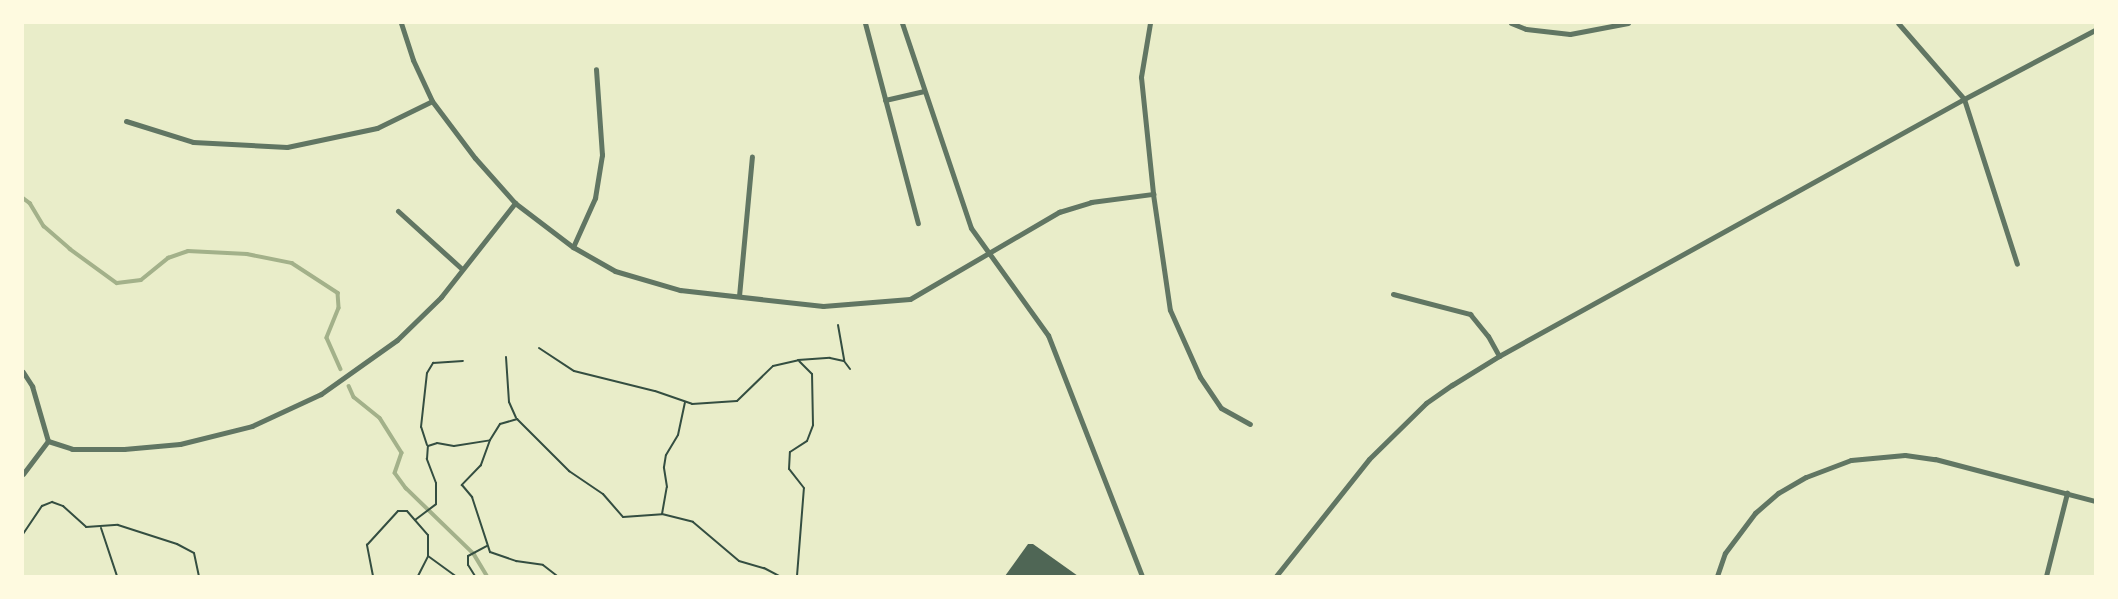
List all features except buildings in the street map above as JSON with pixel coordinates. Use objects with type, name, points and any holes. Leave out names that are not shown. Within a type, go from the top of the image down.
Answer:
[{"type":"street","points":[[401,23],[413,60],[432,101],[475,158],[515,203],[573,247],[615,271],[667,286],[823,306],[910,299],[1059,212],[1091,202],[1153,194]]},
{"type":"street","points":[[865,23],[918,223]]},
{"type":"street","points":[[902,23],[971,228],[1048,335],[1142,576]]},
{"type":"street","points":[[1150,23],[1141,77],[1153,194],[1170,310],[1207,387],[1221,408],[1250,424]]},
{"type":"street","points":[[1511,23],[1526,30],[1570,34],[1628,23]]},
{"type":"street","points":[[1898,23],[1964,99],[2017,264]]},
{"type":"street","points":[[1276,576],[1326,510],[1393,435],[1426,403],[1499,356],[1964,99],[2095,30]]},
{"type":"street","points":[[573,247],[595,198],[602,155],[596,69]]},
{"type":"street","points":[[884,100],[923,91]]},
{"type":"street","points":[[126,121],[193,142],[288,147],[377,128],[432,101]]},
{"type":"street","points":[[739,296],[752,157]]},
{"type":"street","points":[[48,441],[72,449],[124,449],[180,444],[252,426],[321,394],[397,340],[441,298],[515,203]]},
{"type":"street","points":[[398,211],[461,269]]},
{"type":"street","points":[[1393,294],[1469,314],[1488,336],[1499,356]]},
{"type":"street","points":[[23,372],[32,386],[48,441]]},
{"type":"street","points":[[23,474],[48,441]]},
{"type":"street","points":[[1717,576],[1725,554],[1755,513],[1778,493],[1806,477],[1851,460],[1905,455],[1935,459],[2095,501]]},
{"type":"street","points":[[2046,576],[2067,493]]},
{"type":"path","points":[[838,325],[844,361],[850,369]]},
{"type":"path","points":[[539,348],[574,371],[692,404],[737,401],[773,366],[798,360],[830,358],[844,361]]},
{"type":"path","points":[[506,357],[509,401],[517,419],[569,471],[603,494],[623,517],[662,514],[693,522],[739,561],[764,568],[779,576]]},
{"type":"path","points":[[797,576],[804,488],[789,469],[790,452],[807,441],[813,425],[812,374],[798,360]]},
{"type":"path","points":[[415,520],[436,504],[436,484],[427,459],[428,446],[421,426],[427,373],[433,363],[463,361]]},
{"type":"path","points":[[662,514],[667,487],[664,467],[666,454],[678,435],[685,402]]},
{"type":"path","points":[[517,419],[500,424],[490,439],[481,465],[461,485],[472,497],[490,552],[516,561],[543,565],[557,576]]},
{"type":"path","points":[[428,446],[437,443],[454,446],[490,439]]},
{"type":"path","points":[[23,534],[42,506],[52,502],[63,506],[86,527],[118,525],[177,544],[194,553],[199,576]]},
{"type":"path","points":[[373,576],[368,545],[398,511],[407,511],[428,536],[428,556],[418,576]]},
{"type":"path","points":[[101,527],[117,576]]},
{"type":"path","points":[[475,576],[468,565],[468,556],[478,548],[487,546]]},
{"type":"path","points":[[428,556],[456,576]]},
{"type":"waterway","points":[[23,198],[30,203],[44,226],[70,249],[117,283],[141,280],[168,258],[188,251],[247,254],[292,263],[338,293],[339,308],[327,338],[341,369]]},
{"type":"waterway","points":[[349,386],[354,397],[380,418],[402,453],[395,473],[406,488],[474,554],[487,576]]}]
